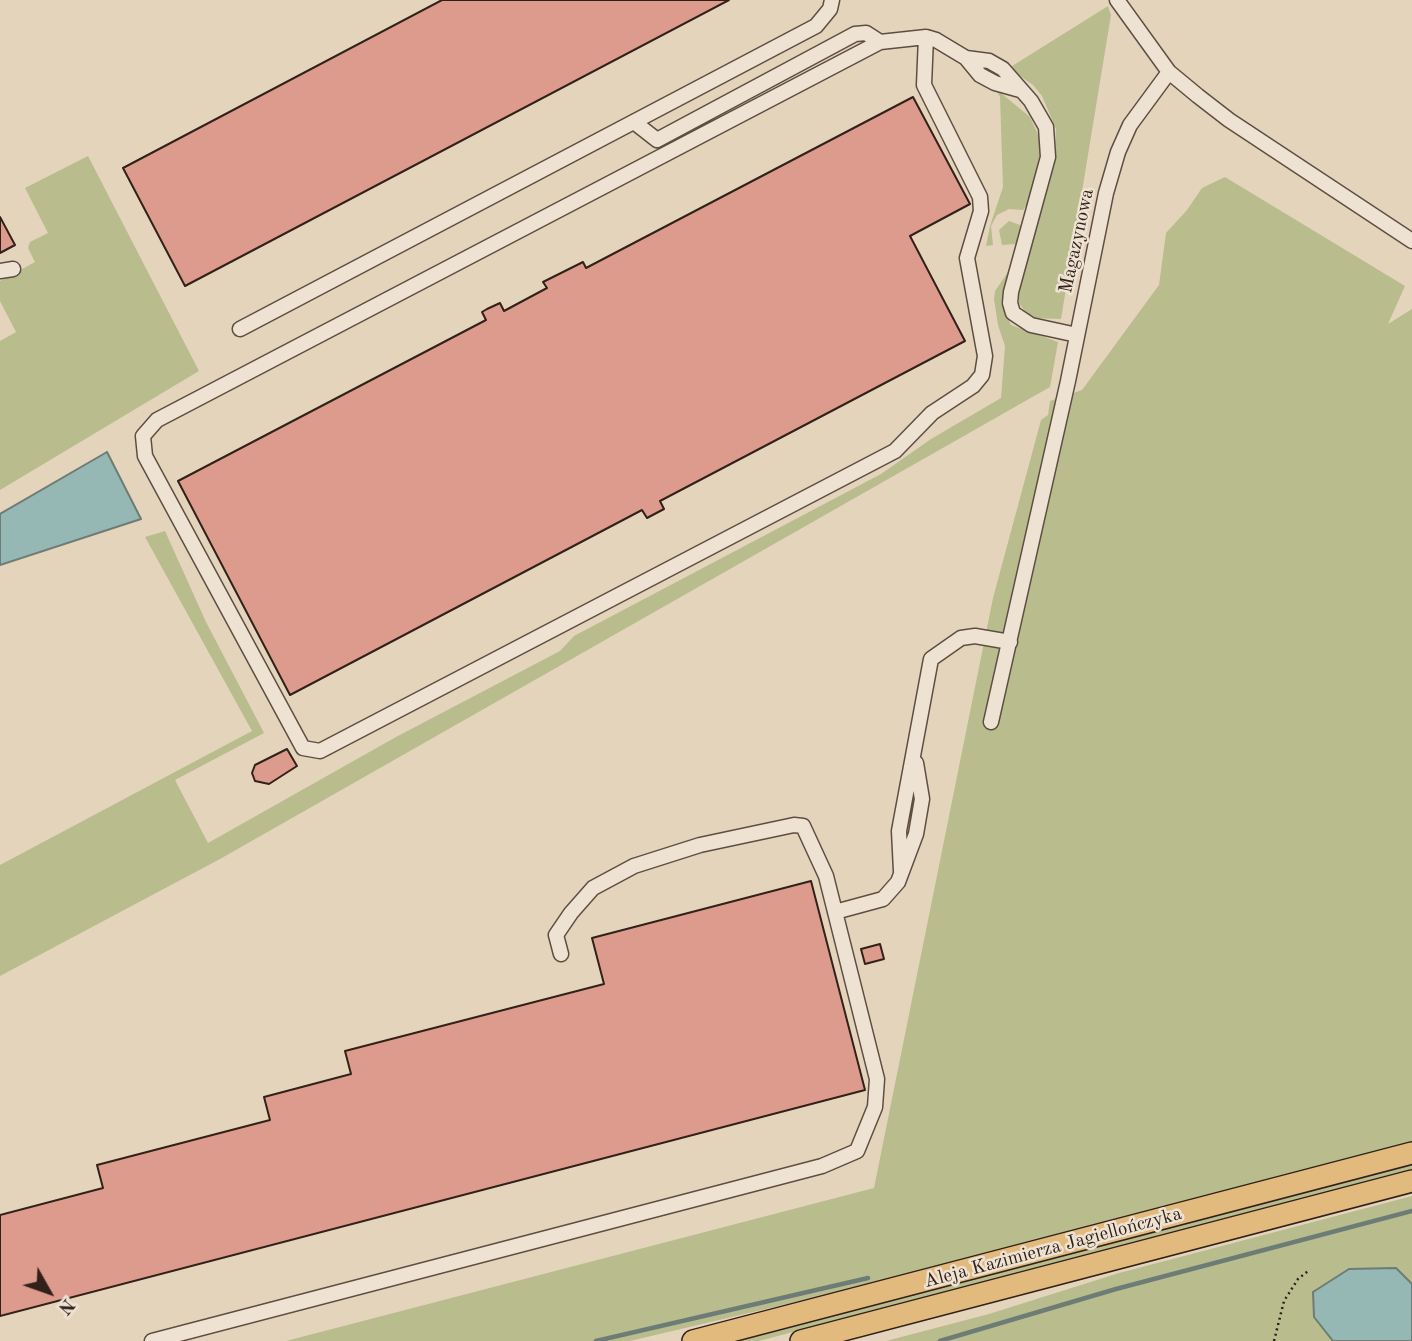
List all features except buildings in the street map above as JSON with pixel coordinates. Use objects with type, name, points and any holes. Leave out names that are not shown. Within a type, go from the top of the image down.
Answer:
[{"type":"highway","name":"Aleja Kazimierza Jagiellończyka","points":[[693,1341],[1412,1153]]},
{"type":"highway","name":"Aleja Kazimierza Jagiellończyka","points":[[801,1341],[1412,1181]]},
{"type":"street","points":[[240,329],[816,26],[830,9],[832,0]]},
{"type":"street","points":[[1117,0],[1133,27],[1169,72],[1229,121],[1412,241]]},
{"type":"street","points":[[634,122],[657,140],[855,34],[866,33],[880,42]]},
{"type":"street","points":[[926,37],[924,85],[980,197],[981,211],[967,258],[985,356],[982,375],[973,386],[932,413],[895,451],[320,751],[303,748],[145,456],[143,436],[149,427],[186,404],[880,42],[926,37],[966,58],[980,75],[995,83],[1020,90],[1040,114],[1049,142],[1048,157],[1010,303],[1021,320],[1077,335]]},
{"type":"street","name":"Magazynowa","points":[[992,722],[1118,152],[1130,125],[1169,72]]},
{"type":"street","points":[[835,912],[883,899],[898,882],[916,834],[922,799],[914,752],[926,674],[934,655],[954,641],[968,637],[1010,642]]},
{"type":"street","points":[[152,1341],[822,1166],[853,1155],[860,1147],[875,1107],[877,1079],[826,876],[809,833],[803,826],[794,825],[682,849],[634,866],[601,883],[571,913],[556,935],[561,954]]},
{"type":"path","points":[[1274,1341],[1284,1301],[1298,1279],[1308,1271]]},
{"type":"green space","points":[[1108,6],[1111,15],[1061,319],[1030,318],[1019,303],[1018,292],[1055,162],[1056,129],[1042,96],[1033,85],[1009,68]]},
{"type":"green space","points":[[996,89],[1030,117],[1040,139],[1040,155],[1027,204],[1023,210],[1009,209],[997,215],[991,226],[993,245],[986,246],[990,226],[1003,187],[1000,97]]},
{"type":"green space","points":[[88,156],[199,371],[0,490],[0,341],[16,332],[0,301],[0,281],[35,262],[28,248],[30,242],[48,233],[25,188]]},
{"type":"green space","points":[[1225,177],[1405,286],[1388,324],[1412,309],[1412,1143],[872,1284],[630,1341],[286,1341],[874,1188],[993,598],[1041,420],[1048,415],[1050,401],[1082,390],[1159,285],[1166,233],[1202,188]]},
{"type":"green space","points":[[1009,221],[1020,225],[1021,230],[1001,303],[1011,325],[1058,342],[1050,387],[220,859],[0,976],[0,865],[252,731],[145,537],[165,531],[206,622],[264,733],[175,780],[208,843],[396,737],[560,651],[574,636],[881,474],[931,439],[1001,398],[1005,346],[994,299],[995,291],[1008,272],[1016,244],[1002,245],[999,230]]},
{"type":"green space","points":[[1412,1162],[1412,1169],[759,1341],[732,1341]]},
{"type":"green space","points":[[1412,1196],[1412,1284],[1396,1268],[1314,1317],[1333,1341],[886,1341],[989,1314],[1119,1273]]},
{"type":"water","points":[[107,452],[141,519],[0,565],[0,514]]},
{"type":"water","points":[[1396,1268],[1412,1284],[1412,1341],[1333,1341],[1314,1317],[1313,1292],[1349,1269]]},
{"type":"waterway","points":[[940,1341],[1116,1289],[1412,1211]]},
{"type":"waterway","points":[[596,1341],[868,1278]]}]
